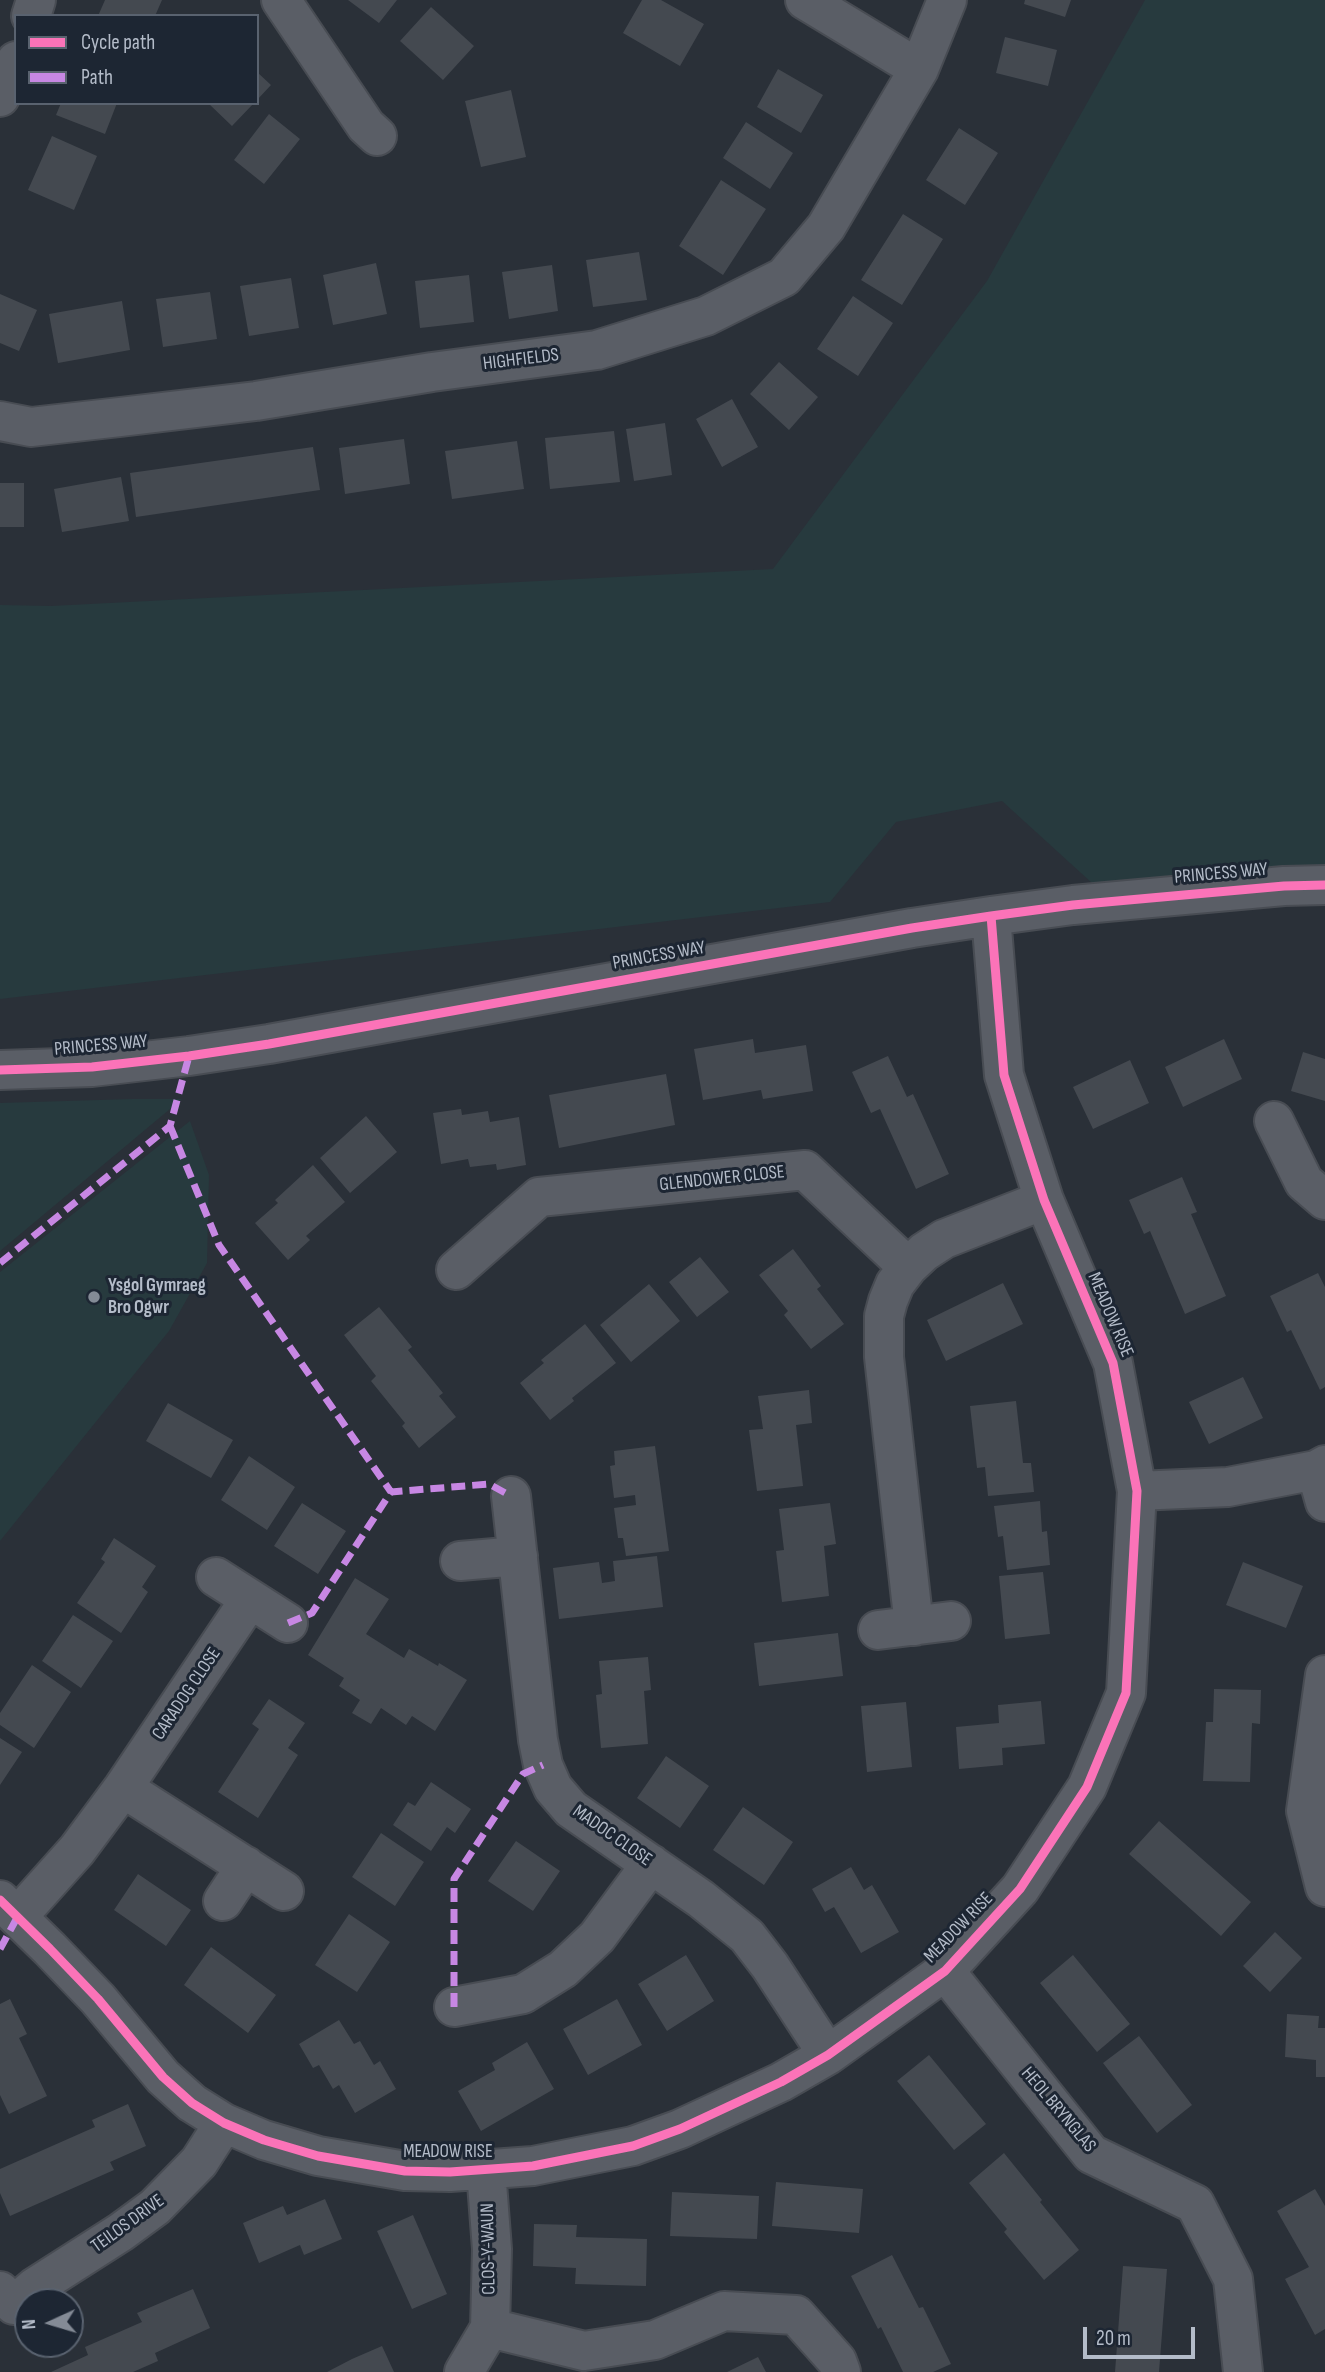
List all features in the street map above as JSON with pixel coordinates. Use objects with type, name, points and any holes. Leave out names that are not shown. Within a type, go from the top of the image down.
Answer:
[{"type":"street","points":[[281,0],[366,126],[377,136]]},
{"type":"street","points":[[805,0],[919,69]]},
{"type":"street","name":"HIGHFIELDS","points":[[0,421],[30,427],[256,401],[432,372],[597,350],[706,316],[783,277],[826,227],[919,69],[947,0]]},
{"type":"street","points":[[0,97],[14,66]]},
{"type":"street","name":"PRINCESS WAY","points":[[0,1070],[92,1067],[269,1044],[991,916],[1114,901],[1284,886],[1325,885]]},
{"type":"street","name":"MEADOW RISE","points":[[9,1908],[98,1999],[163,2077],[192,2103],[224,2123],[264,2140],[318,2156],[405,2171],[486,2170],[533,2166],[634,2146],[680,2129],[781,2082],[828,2055],[945,1971],[1020,1889],[1087,1787],[1126,1693],[1137,1491],[1113,1363],[1044,1200],[1004,1075],[991,916]]},
{"type":"street","points":[[1274,1121],[1304,1181],[1325,1200]]},
{"type":"street","name":"GLENDOWER CLOSE","points":[[456,1270],[540,1197],[805,1170],[908,1267]]},
{"type":"street","points":[[951,1621],[895,1628],[883,1335],[888,1301],[895,1284],[924,1251],[944,1239],[1044,1200]]},
{"type":"street","points":[[1137,1491],[1322,1479]]},
{"type":"street","name":"MADOC CLOSE","points":[[512,1496],[538,1740],[543,1765],[553,1788],[571,1808],[710,1905],[747,1936],[770,1966],[828,2055]]},
{"type":"street","points":[[460,1561],[518,1556]]},
{"type":"street","points":[[216,1577],[288,1623]]},
{"type":"street","name":"CARADOG CLOSE","points":[[9,1908],[77,1850],[123,1788],[250,1599]]},
{"type":"street","points":[[1325,1675],[1306,1811],[1325,1887]]},
{"type":"street","points":[[123,1788],[284,1891]]},
{"type":"street","points":[[454,2007],[523,1994],[563,1969],[597,1937],[651,1864]]},
{"type":"street","points":[[223,1901],[246,1866]]},
{"type":"street","name":"HEOL BRYNGLAS","points":[[945,1971],[1091,2154],[1195,2204],[1233,2278],[1243,2372]]},
{"type":"street","name":"TEILOS DRIVE","points":[[5,2307],[155,2207],[200,2162],[224,2123]]},
{"type":"street","name":"CLOS-Y-WAUN","points":[[464,2372],[490,2328],[492,2249],[486,2170]]},
{"type":"street","points":[[490,2328],[584,2351],[655,2340],[724,2311],[796,2315],[836,2361],[841,2372]]},
{"type":"green space","points":[[1145,0],[1325,0],[1325,867],[1092,883],[1002,801],[896,822],[830,902],[0,999],[0,605],[51,606],[773,569],[987,281]]},
{"type":"green space","points":[[182,1099],[0,1251],[0,1103]]},
{"type":"green space","name":"Ysgol Gymraeg Bro Ogwr","points":[[190,1121],[209,1175],[207,1263],[169,1331],[0,1541],[0,1272]]},
{"type":"building","points":[[105,0],[162,0],[156,14],[99,14]]},
{"type":"building","points":[[348,0],[397,0],[379,23]]},
{"type":"building","points":[[642,0],[661,0],[704,24],[680,66],[623,33]]},
{"type":"building","points":[[1025,0],[1071,0],[1065,17],[1024,4]]},
{"type":"building","points":[[431,7],[474,46],[443,80],[400,41]]},
{"type":"building","points":[[1005,37],[1057,50],[1048,86],[996,73]]},
{"type":"building","points":[[778,69],[823,95],[801,133],[757,107]]},
{"type":"building","points":[[259,74],[271,85],[259,98]]},
{"type":"building","points":[[511,90],[526,157],[481,167],[465,101]]},
{"type":"building","points":[[60,105],[116,105],[105,134],[56,115]]},
{"type":"building","points":[[210,105],[252,105],[232,126]]},
{"type":"building","points":[[269,114],[300,139],[264,184],[234,160]]},
{"type":"building","points":[[746,122],[793,153],[770,189],[723,158]]},
{"type":"building","points":[[959,128],[998,153],[965,205],[926,180]]},
{"type":"building","points":[[52,136],[97,156],[74,210],[28,190]]},
{"type":"building","points":[[721,180],[766,209],[723,275],[679,246]]},
{"type":"building","points":[[903,214],[943,239],[902,305],[861,280]]},
{"type":"building","points":[[639,252],[647,300],[593,307],[586,260]]},
{"type":"building","points":[[376,263],[387,314],[333,325],[323,275]]},
{"type":"building","points":[[552,265],[558,311],[509,319],[502,272]]},
{"type":"building","points":[[469,275],[474,322],[420,328],[415,281]]},
{"type":"building","points":[[291,278],[299,328],[249,336],[240,286]]},
{"type":"building","points":[[210,292],[217,339],[163,347],[156,299]]},
{"type":"building","points":[[0,294],[37,310],[19,351],[0,343]]},
{"type":"building","points":[[853,296],[893,323],[858,376],[817,349]]},
{"type":"building","points":[[122,301],[130,350],[58,363],[49,314]]},
{"type":"building","points":[[779,362],[818,397],[789,430],[750,394]]},
{"type":"building","points":[[732,399],[758,447],[722,467],[696,419]]},
{"type":"building","points":[[665,423],[672,475],[634,481],[626,429]]},
{"type":"building","points":[[614,431],[620,482],[550,489],[545,438]]},
{"type":"building","points":[[404,439],[410,484],[345,494],[339,448]]},
{"type":"building","points":[[517,441],[524,489],[452,499],[445,451]]},
{"type":"building","points":[[313,447],[320,490],[136,517],[130,473]]},
{"type":"building","points":[[121,477],[129,521],[62,532],[54,489]]},
{"type":"building","points":[[0,483],[24,483],[24,527],[0,527]]},
{"type":"building","points":[[753,1039],[755,1053],[806,1045],[813,1091],[763,1099],[761,1090],[703,1100],[694,1049]]},
{"type":"building","points":[[1224,1039],[1242,1079],[1183,1107],[1165,1067]]},
{"type":"building","points":[[1303,1052],[1325,1059],[1325,1101],[1291,1091]]},
{"type":"building","points":[[888,1056],[907,1097],[913,1094],[949,1174],[916,1189],[880,1109],[871,1113],[852,1072]]},
{"type":"building","points":[[1130,1060],[1149,1103],[1093,1129],[1073,1087]]},
{"type":"building","points":[[666,1074],[675,1125],[559,1148],[549,1095]]},
{"type":"building","points":[[461,1109],[462,1115],[488,1111],[490,1122],[519,1117],[526,1165],[497,1170],[496,1164],[470,1167],[468,1159],[441,1164],[433,1113]]},
{"type":"building","points":[[366,1116],[397,1152],[350,1193],[320,1158]]},
{"type":"building","points":[[313,1165],[345,1202],[306,1236],[310,1240],[288,1260],[255,1223],[278,1203],[275,1200]]},
{"type":"building","points":[[1182,1177],[1197,1212],[1191,1214],[1226,1296],[1185,1314],[1150,1231],[1144,1234],[1129,1200]]},
{"type":"building","points":[[793,1249],[821,1286],[817,1289],[844,1324],[811,1349],[784,1315],[788,1311],[759,1275]]},
{"type":"building","points":[[700,1257],[729,1292],[697,1317],[669,1282]]},
{"type":"building","points":[[1318,1273],[1325,1287],[1325,1387],[1320,1390],[1291,1330],[1287,1332],[1270,1296]]},
{"type":"building","points":[[1003,1283],[1023,1324],[946,1361],[927,1320]]},
{"type":"building","points":[[649,1284],[680,1321],[631,1362],[600,1325]]},
{"type":"building","points":[[379,1307],[412,1347],[408,1350],[443,1393],[439,1396],[456,1417],[419,1448],[402,1426],[405,1423],[371,1381],[376,1376],[344,1335]]},
{"type":"building","points":[[585,1324],[616,1363],[572,1398],[574,1401],[550,1420],[520,1383],[544,1363],[541,1360]]},
{"type":"building","points":[[1243,1377],[1263,1418],[1209,1444],[1189,1402]]},
{"type":"building","points":[[809,1390],[812,1423],[796,1425],[803,1486],[757,1491],[749,1430],[763,1429],[758,1396]]},
{"type":"building","points":[[1016,1401],[1023,1463],[1031,1463],[1034,1492],[988,1496],[985,1467],[977,1468],[970,1406]]},
{"type":"building","points":[[168,1403],[233,1440],[211,1478],[146,1441]]},
{"type":"building","points":[[655,1446],[669,1551],[626,1556],[623,1538],[618,1538],[614,1508],[636,1505],[635,1495],[614,1498],[610,1466],[615,1465],[614,1451]]},
{"type":"building","points":[[249,1456],[295,1487],[267,1530],[221,1500]]},
{"type":"building","points":[[1040,1501],[1042,1532],[1047,1531],[1050,1565],[1007,1570],[1003,1536],[998,1537],[994,1506]]},
{"type":"building","points":[[302,1503],[346,1531],[318,1574],[274,1546]]},
{"type":"building","points":[[830,1503],[836,1544],[824,1546],[829,1596],[782,1602],[776,1551],[784,1550],[779,1509]]},
{"type":"building","points":[[114,1538],[156,1566],[142,1587],[148,1592],[121,1633],[77,1603],[105,1562],[101,1559]]},
{"type":"building","points":[[657,1556],[663,1607],[559,1619],[553,1568],[599,1562],[602,1583],[615,1581],[613,1561]]},
{"type":"building","points":[[1243,1562],[1303,1586],[1286,1628],[1226,1605]]},
{"type":"building","points":[[1043,1572],[1050,1634],[1005,1639],[999,1576]]},
{"type":"building","points":[[355,1578],[389,1599],[366,1634],[404,1658],[409,1649],[467,1680],[435,1731],[412,1716],[406,1725],[381,1708],[371,1724],[352,1713],[360,1700],[339,1686],[344,1678],[308,1655]]},
{"type":"building","points":[[73,1615],[113,1641],[81,1688],[42,1661]]},
{"type":"building","points":[[838,1633],[843,1676],[759,1686],[754,1643]]},
{"type":"building","points":[[648,1657],[651,1690],[644,1691],[648,1744],[601,1748],[596,1695],[602,1694],[599,1661]]},
{"type":"building","points":[[32,1665],[71,1692],[34,1748],[0,1725],[0,1713]]},
{"type":"building","points":[[1214,1689],[1261,1690],[1260,1724],[1252,1723],[1250,1782],[1203,1781],[1206,1722],[1213,1722]]},
{"type":"building","points":[[269,1699],[305,1723],[288,1748],[298,1755],[258,1818],[218,1792],[259,1729],[252,1724]]},
{"type":"building","points":[[1041,1701],[1045,1744],[1002,1748],[1003,1765],[959,1769],[956,1727],[999,1723],[998,1705]]},
{"type":"building","points":[[906,1702],[912,1767],[867,1772],[861,1706]]},
{"type":"building","points":[[0,1738],[22,1752],[0,1785]]},
{"type":"building","points":[[666,1756],[709,1786],[680,1828],[637,1798]]},
{"type":"building","points":[[431,1782],[471,1809],[455,1833],[447,1827],[431,1851],[393,1825],[408,1802],[415,1806]]},
{"type":"building","points":[[743,1807],[793,1842],[764,1885],[713,1850]]},
{"type":"building","points":[[1159,1821],[1251,1902],[1221,1936],[1129,1854]]},
{"type":"building","points":[[381,1833],[424,1862],[395,1906],[352,1877]]},
{"type":"building","points":[[516,1841],[560,1871],[533,1911],[488,1881]]},
{"type":"building","points":[[851,1867],[864,1890],[872,1885],[899,1932],[861,1953],[834,1907],[825,1912],[812,1889]]},
{"type":"building","points":[[138,1874],[191,1910],[166,1946],[114,1910]]},
{"type":"building","points":[[349,1914],[390,1942],[357,1992],[315,1965]]},
{"type":"building","points":[[1275,1932],[1302,1958],[1270,1992],[1243,1966]]},
{"type":"building","points":[[211,1947],[276,1995],[248,2033],[184,1985]]},
{"type":"building","points":[[686,1955],[714,2001],[667,2031],[638,1984]]},
{"type":"building","points":[[1073,1955],[1130,2024],[1097,2052],[1040,1983]]},
{"type":"building","points":[[10,1999],[27,2034],[19,2038],[47,2096],[9,2114],[0,2095],[0,2004]]},
{"type":"building","points":[[617,1999],[642,2045],[588,2075],[563,2029]]},
{"type":"building","points":[[1287,2014],[1319,2016],[1318,2028],[1325,2028],[1325,2077],[1316,2077],[1316,2060],[1285,2057]]},
{"type":"building","points":[[339,2020],[354,2044],[360,2041],[374,2065],[380,2061],[396,2089],[355,2113],[339,2085],[333,2089],[319,2065],[313,2068],[299,2044]]},
{"type":"building","points":[[1139,2036],[1192,2105],[1157,2133],[1103,2063]]},
{"type":"building","points":[[527,2042],[554,2089],[481,2131],[458,2091],[495,2070],[492,2063]]},
{"type":"building","points":[[929,2055],[986,2124],[954,2150],[897,2081]]},
{"type":"building","points":[[128,2104],[146,2146],[110,2162],[114,2170],[10,2216],[0,2193],[0,2169],[95,2127],[92,2120]]},
{"type":"building","points":[[1004,2153],[1079,2250],[1044,2280],[1004,2232],[1007,2229],[969,2183]]},
{"type":"building","points":[[776,2182],[863,2189],[859,2233],[772,2226]]},
{"type":"building","points":[[1315,2189],[1325,2206],[1325,2329],[1315,2335],[1285,2279],[1309,2267],[1277,2211]]},
{"type":"building","points":[[672,2192],[759,2196],[757,2239],[670,2236]]},
{"type":"building","points":[[325,2199],[342,2239],[304,2255],[300,2245],[259,2263],[243,2223],[283,2206],[287,2215]]},
{"type":"building","points":[[413,2215],[447,2294],[412,2309],[377,2231]]},
{"type":"building","points":[[534,2224],[577,2225],[576,2237],[647,2239],[646,2286],[575,2284],[576,2268],[533,2266]]},
{"type":"building","points":[[892,2255],[919,2308],[923,2307],[951,2364],[933,2372],[903,2372],[851,2276]]},
{"type":"building","points":[[1123,2266],[1167,2269],[1159,2372],[1115,2372]]},
{"type":"building","points":[[193,2289],[210,2328],[155,2353],[158,2361],[133,2372],[51,2372],[84,2358],[88,2355],[85,2347],[142,2322],[137,2313]]},
{"type":"building","points":[[382,2346],[394,2372],[327,2372],[352,2359]]},
{"type":"building","points":[[758,2357],[766,2372],[727,2372]]},
{"type":"marked path","points":[[0,1263],[170,1126],[189,1056]]},
{"type":"marked path","points":[[170,1126],[219,1245],[391,1492]]},
{"type":"marked path","points":[[288,1623],[312,1613],[391,1492],[489,1484],[511,1496]]},
{"type":"marked path","points":[[454,2007],[454,1879],[523,1774],[543,1765]]},
{"type":"marked path","points":[[0,1949],[18,1916]]},
{"type":"cycle path","points":[[0,1070],[92,1067],[269,1044],[991,916],[1073,905],[1284,886],[1325,885]]},
{"type":"cycle path","points":[[0,1900],[98,1999],[163,2077],[192,2103],[224,2123],[264,2140],[318,2156],[405,2171],[450,2172],[533,2166],[633,2146],[680,2129],[781,2082],[828,2055],[945,1971],[1020,1889],[1087,1787],[1126,1693],[1137,1491],[1113,1363],[1044,1200],[1004,1075],[991,916]]},
{"type":"place","name":"Ysgol Gymraeg Bro Ogwr","points":[[94,1297]]}]
